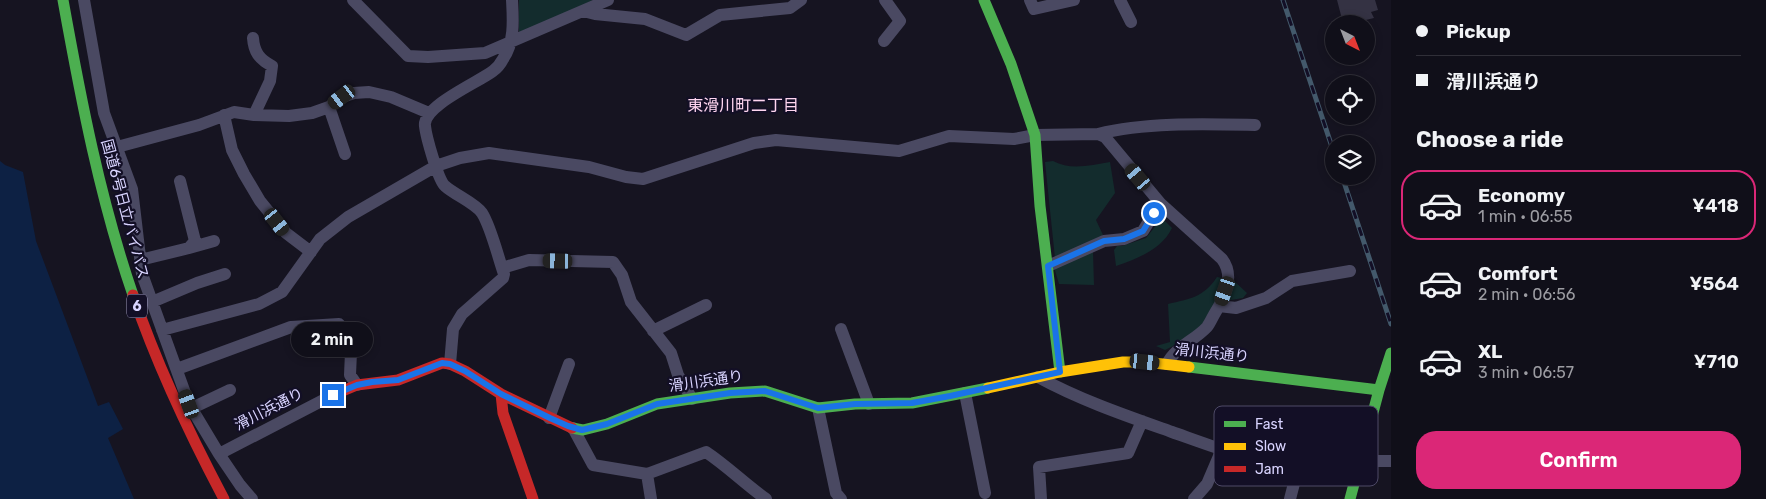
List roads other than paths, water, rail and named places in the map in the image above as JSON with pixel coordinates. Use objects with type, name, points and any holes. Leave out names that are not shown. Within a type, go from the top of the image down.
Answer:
[{"type":"main road","name":"国道6号日立バイパス","points":[[63,0],[82,102],[108,214],[135,300],[148,337],[194,443],[224,499]]},
{"type":"main road","points":[[984,0],[1004,48],[1035,135],[1040,206],[1060,372]]},
{"type":"main road","points":[[1375,406],[1391,353]]},
{"type":"main road","name":"滑川浜通り","points":[[333,395],[357,385],[398,380],[442,363],[450,364],[465,371],[501,394],[550,418],[582,430],[607,424],[657,404],[730,393],[765,391],[818,408],[912,403],[1060,372],[1123,362],[1167,364],[1277,376],[1379,390]]},
{"type":"main road","points":[[501,394],[503,413],[533,499]]},
{"type":"main road","points":[[1350,499],[1353,486]]},
{"type":"street","points":[[84,0],[104,113],[132,189],[142,274],[192,408],[219,454],[252,499]]},
{"type":"street","points":[[353,0],[408,56],[428,57],[485,52],[608,0]]},
{"type":"street","points":[[450,364],[453,330],[462,314],[503,278],[504,274],[486,220],[481,212],[443,185],[424,124],[429,113],[494,70],[504,58],[511,41],[513,22],[512,0]]},
{"type":"street","points":[[583,11],[645,19],[686,35],[720,15],[790,8],[801,0]]},
{"type":"street","points":[[884,41],[900,21],[885,0]]},
{"type":"street","points":[[1030,0],[1034,9],[1074,0]]},
{"type":"street","points":[[1120,0],[1131,22]]},
{"type":"street","points":[[253,38],[258,56],[272,66],[270,80],[254,115]]},
{"type":"street","points":[[117,147],[199,125],[234,112],[254,115],[288,116],[312,113],[329,108],[342,97],[354,93],[369,92],[392,97],[429,113]]},
{"type":"street","points":[[329,108],[345,154]]},
{"type":"street","points":[[224,115],[232,150],[260,201],[286,233],[311,252]]},
{"type":"street","points":[[162,330],[259,304],[282,292],[320,239],[348,217],[436,166],[460,158],[489,153],[589,167],[626,177],[644,179],[754,143],[776,140],[899,151],[949,136],[1014,139],[1035,135],[1098,134],[1116,130],[1199,124],[1255,125]]},
{"type":"street","points":[[1098,134],[1105,137],[1161,204],[1228,266],[1229,280],[1219,306],[1207,326],[1172,355],[1167,364]]},
{"type":"street","points":[[180,181],[195,241],[189,248]]},
{"type":"street","points":[[1048,266],[1104,241],[1124,239],[1143,231],[1154,213],[1169,212]]},
{"type":"street","points":[[140,260],[214,241]]},
{"type":"street","points":[[502,268],[529,260],[613,262],[622,275],[631,302],[671,353],[678,375],[692,399]]},
{"type":"street","points":[[1219,306],[1236,308],[1266,298],[1292,281],[1350,271]]},
{"type":"street","points":[[152,302],[225,274]]},
{"type":"street","points":[[653,331],[706,305]]},
{"type":"street","points":[[177,369],[291,327],[339,324],[347,334],[350,352],[350,375],[357,385]]},
{"type":"street","points":[[841,330],[869,404]]},
{"type":"street","points":[[550,418],[569,364]]},
{"type":"street","points":[[1038,377],[1063,390],[1214,446]]},
{"type":"street","points":[[192,408],[230,390]]},
{"type":"street","points":[[965,393],[985,493]]},
{"type":"street","name":"滑川浜通り","points":[[219,454],[333,395]]},
{"type":"street","points":[[818,408],[838,498]]},
{"type":"street","points":[[1041,499],[1040,467],[1128,453],[1142,421]]},
{"type":"street","points":[[574,428],[593,465],[647,474],[706,452],[726,465],[752,490],[766,499]]},
{"type":"street","points":[[1378,461],[1391,461]]},
{"type":"street","points":[[1194,499],[1207,484],[1214,468]]},
{"type":"street","points":[[647,474],[651,499]]},
{"type":"street","points":[[1290,499],[1293,486]]},
{"type":"water","points":[[0,161],[23,172],[36,241],[98,406],[109,402],[123,429],[108,438],[134,499],[0,499]]},
{"type":"railway","points":[[1283,0],[1328,135]]},
{"type":"railway","points":[[1345,185],[1391,324]]},
{"type":"district","name":"東滑川町二丁目","points":[[743,105]]}]
